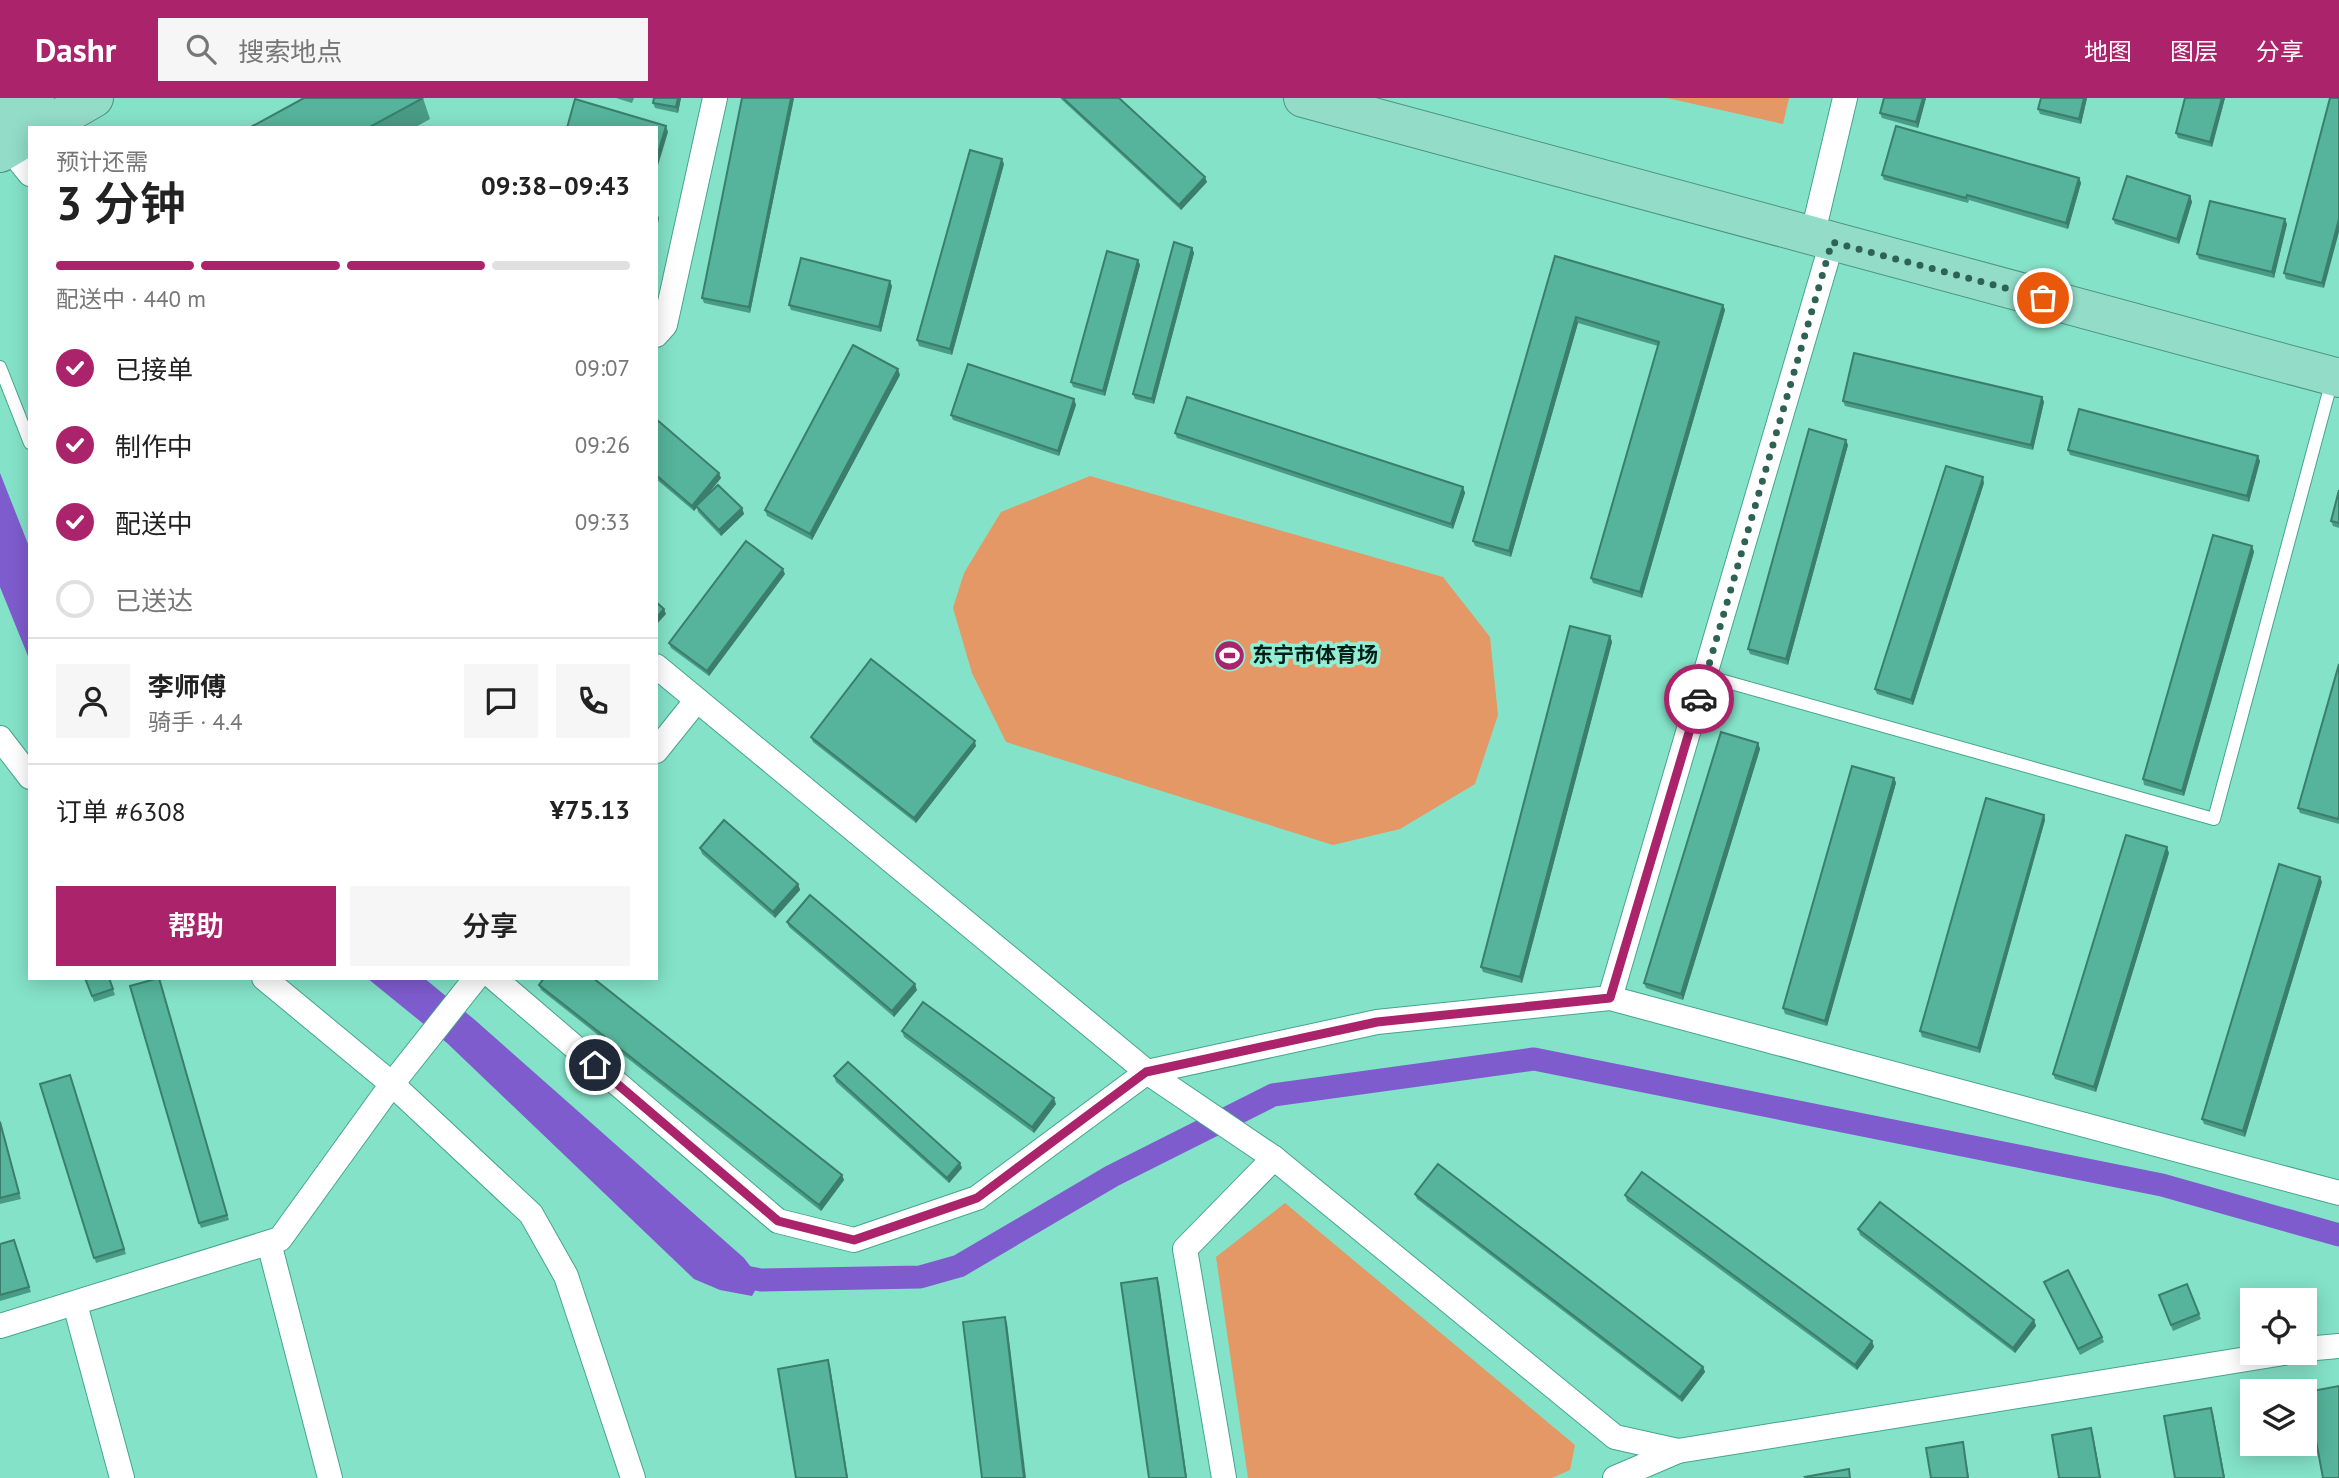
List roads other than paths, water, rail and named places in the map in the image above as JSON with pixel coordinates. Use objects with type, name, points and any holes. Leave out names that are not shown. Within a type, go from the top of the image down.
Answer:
[{"type":"highway","points":[[11,143],[35,98]]},
{"type":"highway","points":[[45,126],[94,98]]},
{"type":"highway","points":[[1303,98],[2336,377]]},
{"type":"street","points":[[658,333],[665,325],[715,98]]},
{"type":"street","points":[[1610,998],[1706,676],[1822,239],[1844,98]]},
{"type":"street","points":[[658,668],[1146,1072],[1269,1155],[1615,1437],[1678,1451]]},
{"type":"street","points":[[658,749],[697,700]]},
{"type":"street","points":[[0,738],[28,774]]},
{"type":"street","points":[[266,980],[392,1084],[531,1214],[566,1276],[633,1478]]},
{"type":"street","points":[[0,1326],[280,1239],[392,1084],[474,980]]},
{"type":"street","points":[[496,980],[778,1221],[854,1240],[977,1198],[1146,1072],[1377,1022],[1610,998],[2339,1194]]},
{"type":"street","points":[[1224,1478],[1185,1249],[1269,1155]]},
{"type":"street","points":[[269,1243],[330,1478]]},
{"type":"street","points":[[75,1304],[122,1478]]},
{"type":"street","points":[[2317,1348],[2339,1346]]},
{"type":"street","points":[[1615,1437],[1619,1477],[1678,1451],[2240,1360]]},
{"type":"lane","points":[[0,367],[28,438]]},
{"type":"lane","points":[[1706,676],[2214,819],[2336,377]]},
{"type":"waterway","points":[[730,1274],[761,1280],[920,1277],[959,1266],[1112,1176],[1273,1095],[1534,1059],[2162,1185],[2339,1235]]},
{"type":"place","name":"东宁市体育场","points":[[1229,655]]}]
